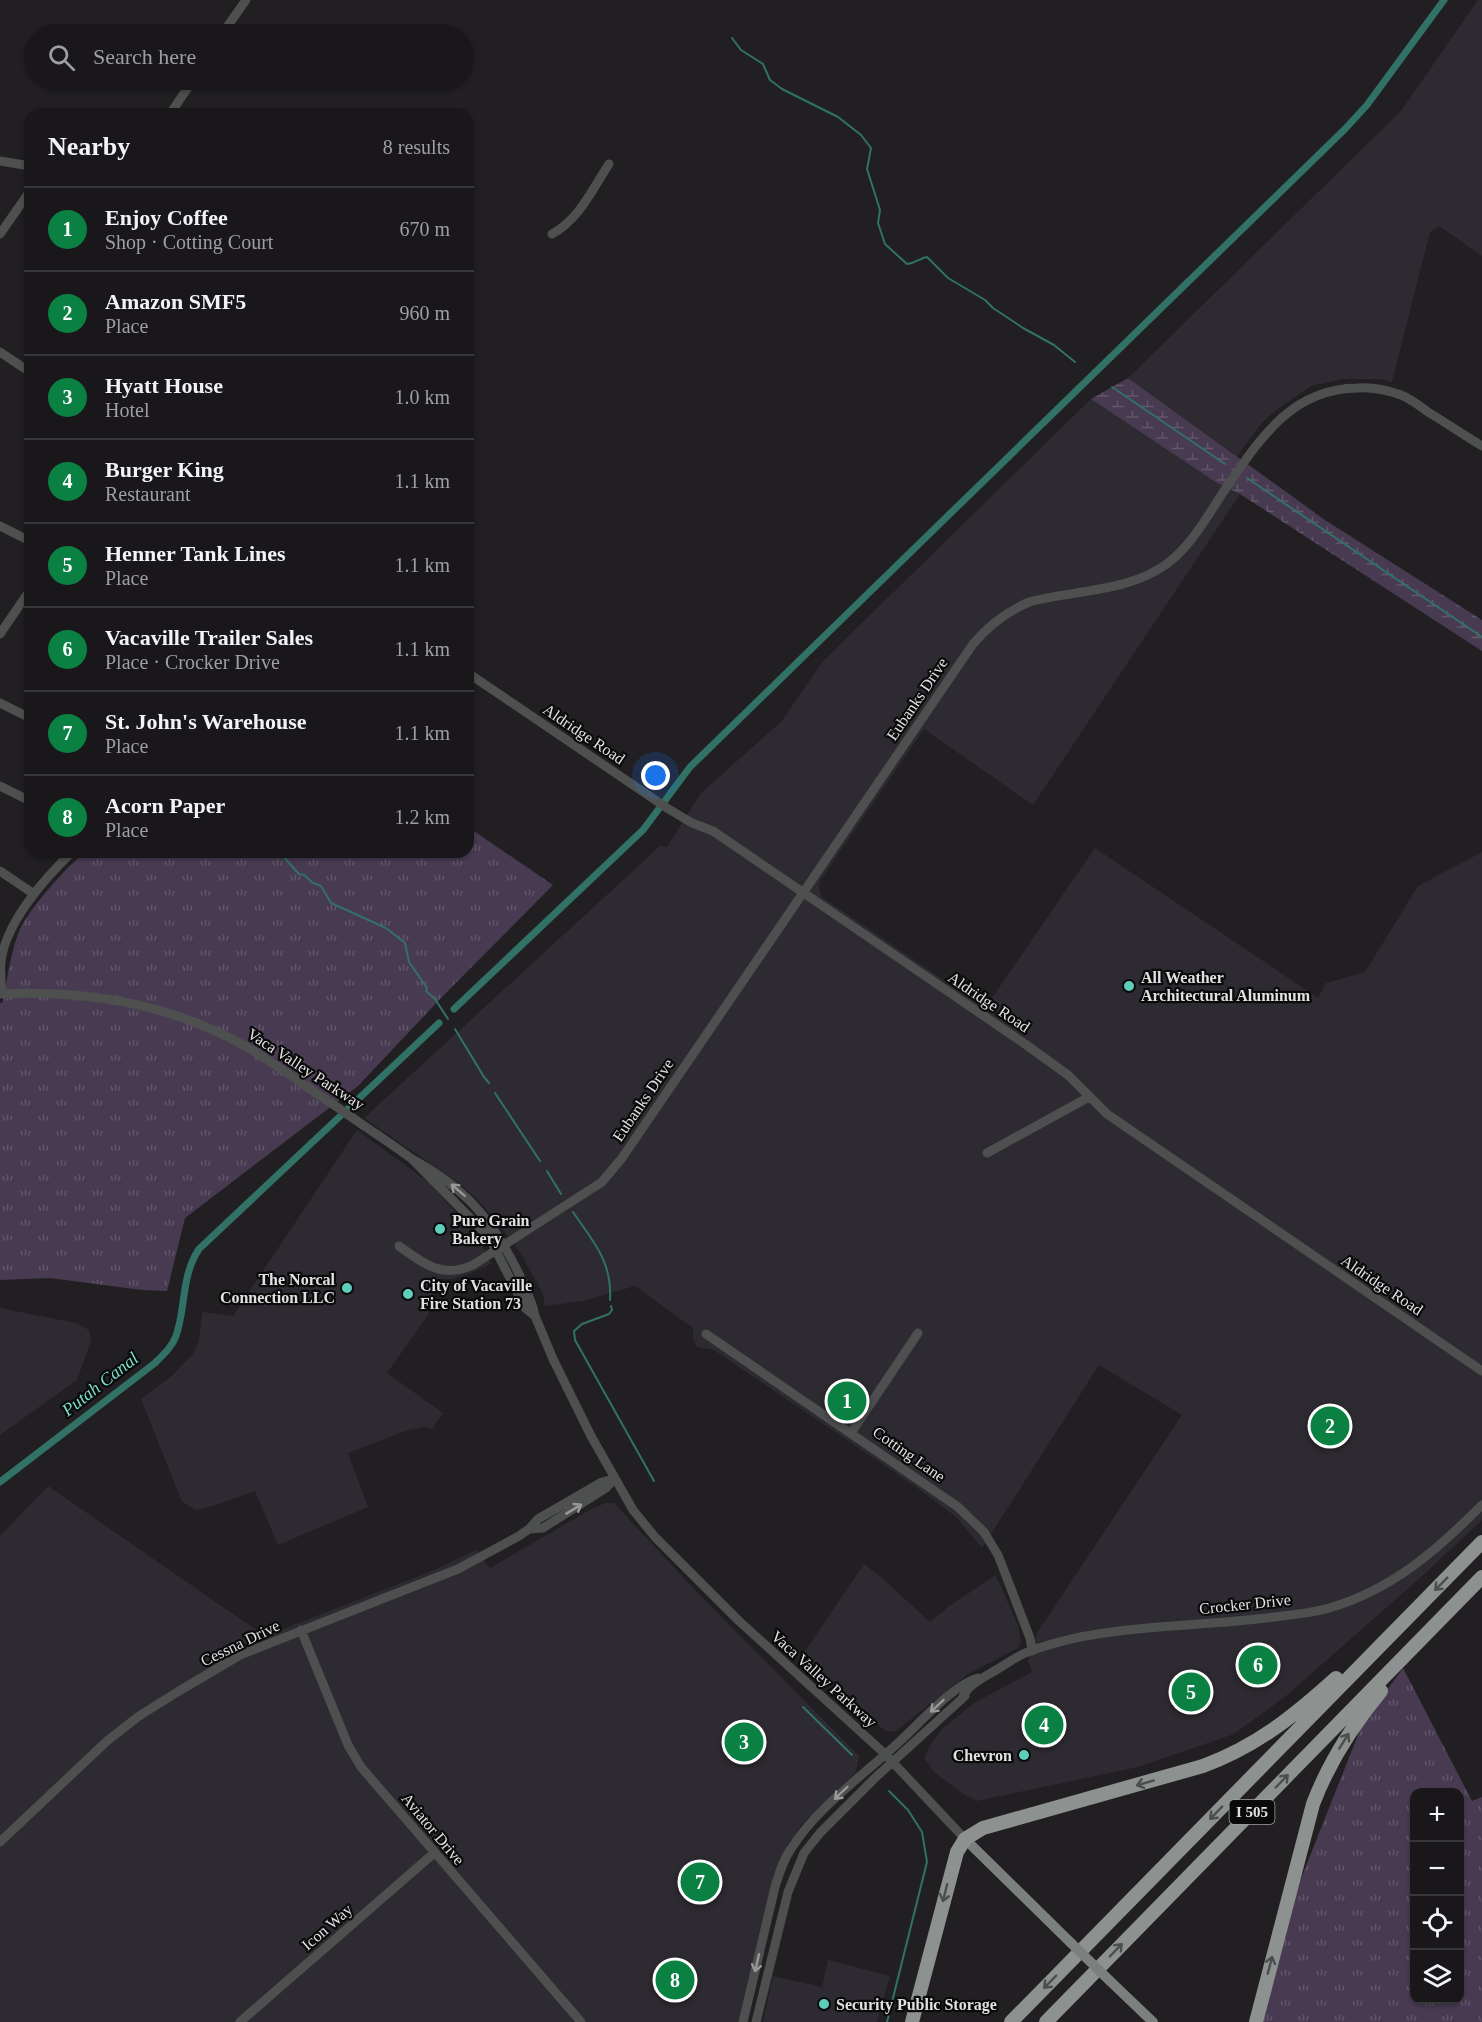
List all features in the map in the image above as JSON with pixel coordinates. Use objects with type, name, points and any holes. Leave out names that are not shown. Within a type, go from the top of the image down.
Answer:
[{"type":"highway","name":"I 505","points":[[1011,2022],[1482,1542]]},
{"type":"highway","name":"I 505","points":[[1046,2022],[1482,1577]]},
{"type":"highway","points":[[1256,2022],[1306,1829],[1317,1794],[1332,1761],[1367,1708],[1458,1602]]},
{"type":"highway","points":[[912,2022],[957,1852],[966,1839],[983,1828],[1223,1759],[1281,1726],[1353,1663],[1374,1651]]},
{"type":"main road","name":"Vaca Valley Parkway","points":[[966,1839],[1153,2022]]},
{"type":"street","points":[[229,24],[246,0]]},
{"type":"street","points":[[174,108],[186,90]]},
{"type":"street","points":[[0,161],[24,165]]},
{"type":"street","points":[[552,234],[574,218],[609,164]]},
{"type":"street","points":[[0,234],[24,200]]},
{"type":"street","points":[[0,352],[24,368]]},
{"type":"street","name":"Eubanks Drive","points":[[399,1246],[429,1266],[452,1272],[473,1265],[602,1182],[616,1166],[949,678],[983,632],[1009,612],[1029,602],[1130,581],[1150,574],[1167,564],[1187,544],[1266,432],[1292,408],[1318,394],[1341,388],[1376,388],[1401,395],[1482,446]]},
{"type":"street","points":[[0,526],[24,538]]},
{"type":"street","points":[[0,634],[24,599]]},
{"type":"street","name":"Aldridge Road","points":[[474,677],[662,805],[713,831],[1051,1062],[1068,1075],[1107,1114],[1482,1371]]},
{"type":"street","points":[[0,704],[24,715]]},
{"type":"street","points":[[0,786],[24,798]]},
{"type":"street","points":[[1,994],[0,962],[6,941],[34,894],[67,858]]},
{"type":"street","points":[[0,871],[34,894]]},
{"type":"street","name":"Vaca Valley Parkway","points":[[1,994],[51,993],[98,996],[167,1013],[221,1034],[249,1048],[412,1159],[500,1248],[525,1308],[535,1316],[591,1436],[633,1510],[655,1537],[739,1621],[885,1755],[966,1839]]},
{"type":"street","points":[[987,1153],[1089,1097]]},
{"type":"street","points":[[851,1433],[918,1333]]},
{"type":"street","name":"Cotting Lane","points":[[706,1334],[958,1507],[984,1532],[998,1555],[1030,1638],[1032,1651]]},
{"type":"street","name":"Cessna Drive","points":[[0,1842],[90,1756],[139,1716],[240,1655],[441,1576],[529,1529],[543,1528],[606,1488],[614,1479]]},
{"type":"street","name":"Crocker Drive","points":[[743,2022],[782,1867],[798,1840],[839,1796],[946,1698],[969,1680],[986,1676],[1050,1644],[1106,1632],[1228,1623],[1328,1609],[1374,1592],[1408,1571],[1449,1538],[1482,1505]]},
{"type":"street","name":"Aviator Drive","points":[[301,1630],[348,1745],[361,1767],[433,1854],[581,2022]]},
{"type":"street","name":"Crocker Drive","points":[[781,1920],[795,1873],[804,1853],[820,1833],[986,1676]]},
{"type":"street","points":[[756,2022],[781,1920],[784,1889],[801,1850],[802,1845],[798,1840]]},
{"type":"street","name":"Icon Way","points":[[240,2022],[433,1854]]},
{"type":"shaded area","points":[[1478,0],[1482,0],[1482,256],[1439,226],[1430,232],[1392,382],[1379,379],[1343,379],[1311,386],[1276,410],[1262,423],[1237,456],[1128,378],[1401,111]]},
{"type":"shaded area","points":[[1091,399],[1217,483],[1240,494],[1033,805],[924,729],[820,881],[819,890],[822,897],[985,1008],[1095,848],[1318,998],[1326,983],[1365,972],[1418,886],[1482,852],[1482,1520],[1286,1696],[1234,1734],[1138,1767],[977,1801],[935,1773],[924,1758],[929,1747],[942,1729],[974,1703],[1032,1672],[1028,1661],[1037,1633],[1182,1415],[1099,1365],[982,1548],[956,1517],[916,1487],[714,1350],[697,1347],[693,1339],[693,1328],[635,1286],[583,1301],[545,1306],[543,1294],[520,1252],[482,1204],[460,1184],[364,1118],[660,846],[667,847],[701,793],[781,722],[823,661]]},
{"type":"shaded area","points":[[357,1130],[431,1184],[479,1239],[491,1264],[452,1279],[438,1279],[428,1315],[387,1373],[443,1413],[432,1429],[425,1427],[408,1430],[348,1453],[368,1507],[278,1545],[255,1491],[196,1510],[182,1502],[141,1399],[172,1376],[192,1355],[199,1342],[202,1312],[233,1316]]},
{"type":"shaded area","points":[[0,1308],[76,1323],[89,1330],[91,1341],[77,1380],[0,1435]]},
{"type":"shaded area","points":[[48,1486],[265,1636],[432,1571],[476,1550],[490,1568],[588,1511],[605,1503],[614,1503],[694,1589],[859,1756],[856,1772],[801,1825],[793,1841],[740,2022],[0,2022],[0,1536]]},
{"type":"shaded area","points":[[864,1564],[930,1622],[996,1575],[1018,1626],[1021,1642],[1018,1648],[968,1674],[896,1731],[885,1731],[840,1690],[797,1663]]},
{"type":"shaded area","name":"Security Public Storage","points":[[828,1960],[890,1976],[877,2022],[763,2022],[773,1976],[822,1987]]},
{"type":"green space","points":[[1128,378],[1325,520],[1482,620],[1482,651],[1240,494],[1217,483],[1091,399]]},
{"type":"green space","points":[[474,831],[553,885],[358,1086],[185,1218],[167,1291],[50,1278],[0,1280],[0,1003],[3,1002],[13,951],[23,924],[47,890],[77,859],[474,858]]},
{"type":"green space","points":[[1403,1668],[1472,1801],[1482,1797],[1482,2022],[1256,2022],[1272,1964],[1300,1881],[1362,1725]]},
{"type":"waterway","points":[[454,1009],[643,830],[690,767],[1345,129],[1367,105],[1444,0]]},
{"type":"waterway","points":[[732,38],[741,50],[763,64],[770,80],[782,89],[838,117],[861,135],[871,148],[867,169],[880,210],[878,223],[885,244],[907,264],[927,257],[948,278],[985,300],[1023,328],[1054,345],[1075,362]]},
{"type":"waterway","points":[[1112,387],[1225,464]]},
{"type":"waterway","points":[[1247,478],[1482,637]]},
{"type":"waterway","points":[[284,858],[299,874],[321,886],[331,903],[386,928],[405,943],[409,962],[427,988],[426,991],[435,999],[448,1019]]},
{"type":"waterway","name":"Putah Canal","points":[[0,1482],[164,1354],[176,1336],[186,1281],[199,1249],[439,1023]]},
{"type":"waterway","points":[[455,1029],[489,1083]]},
{"type":"waterway","points":[[495,1093],[540,1161]]},
{"type":"waterway","points":[[547,1171],[561,1194]]},
{"type":"waterway","points":[[573,1212],[605,1263],[610,1286],[610,1300]]},
{"type":"waterway","points":[[611,1306],[612,1310],[609,1314],[582,1324],[574,1331],[575,1340],[654,1481]]},
{"type":"waterway","points":[[803,1707],[852,1755]]},
{"type":"waterway","points":[[887,2022],[927,1862],[922,1832],[908,1810],[889,1791]]},
{"type":"place","name":"All Weather Architectural Aluminum","points":[[1129,986]]},
{"type":"place","name":"Pure Grain Bakery","points":[[440,1229]]},
{"type":"place","name":"The Norcal Connection LLC","points":[[347,1288]]},
{"type":"place","name":"City of Vacaville Fire Station 73","points":[[408,1294]]},
{"type":"place","name":"Enjoy Coffee","points":[[847,1401]]},
{"type":"place","name":"Amazon SMF5","points":[[1330,1426]]},
{"type":"place","name":"Vacaville Trailer Sales","points":[[1258,1665]]},
{"type":"place","name":"Henner Tank Lines","points":[[1191,1692]]},
{"type":"place","name":"Burger King","points":[[1044,1725]]},
{"type":"place","name":"Hyatt House","points":[[744,1742]]},
{"type":"place","name":"Chevron","points":[[1024,1755]]},
{"type":"place","name":"St. John's Warehouse","points":[[700,1882]]},
{"type":"place","name":"Acorn Paper","points":[[675,1980]]},
{"type":"place","name":"Security Public Storage","points":[[824,2004]]}]
